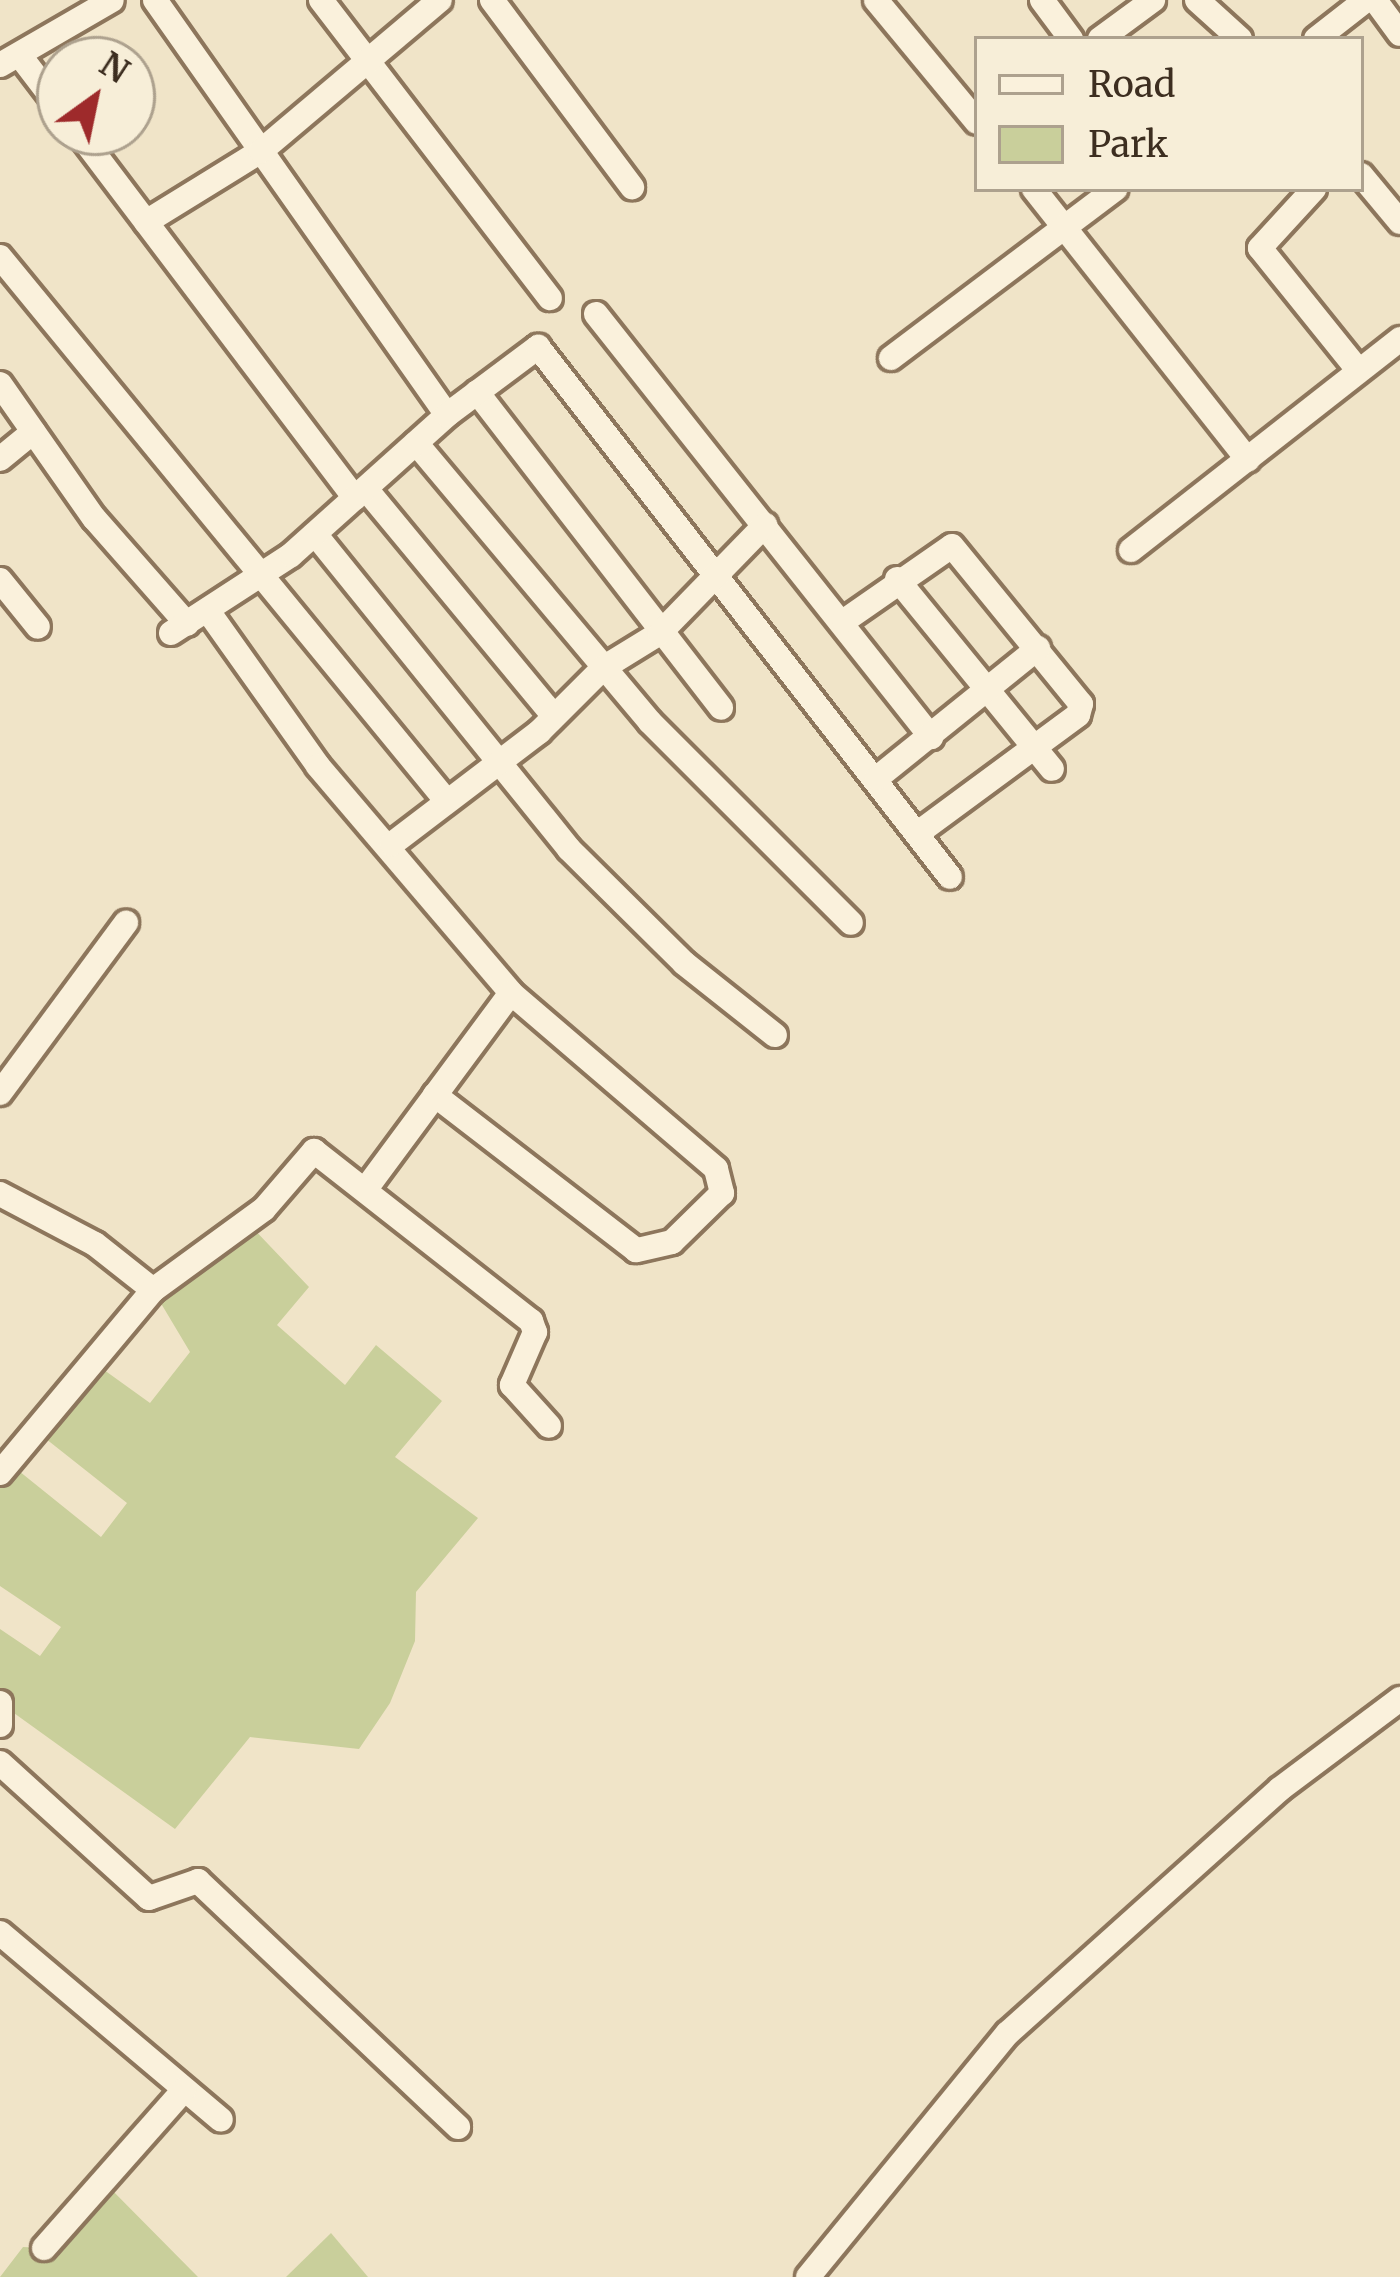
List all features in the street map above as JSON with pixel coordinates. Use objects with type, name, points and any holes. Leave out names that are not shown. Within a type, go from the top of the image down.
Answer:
[{"type":"street","points":[[36,85],[11,61],[112,0]]},
{"type":"street","points":[[155,0],[447,415]]},
{"type":"street","points":[[321,0],[550,298]]},
{"type":"street","points":[[146,222],[261,152],[440,0]]},
{"type":"street","points":[[492,0],[632,187]]},
{"type":"street","points":[[876,0],[974,117]]},
{"type":"street","points":[[1042,0],[1068,36]]},
{"type":"street","points":[[1104,36],[1153,0]]},
{"type":"street","points":[[1197,0],[1237,36]]},
{"type":"street","points":[[1320,36],[1366,0]]},
{"type":"street","points":[[1375,0],[1400,34]]},
{"type":"street","points":[[96,156],[360,494],[551,714]]},
{"type":"street","points":[[1364,179],[1400,222]]},
{"type":"street","points":[[1037,192],[1248,460]]},
{"type":"street","points":[[891,358],[1110,192]]},
{"type":"street","points":[[1311,192],[1260,248],[1358,370]]},
{"type":"street","points":[[0,256],[446,799]]},
{"type":"street","points":[[596,314],[844,621],[931,737]]},
{"type":"street","points":[[1131,550],[1400,339]]},
{"type":"street","points":[[189,623],[315,533],[447,415],[538,347],[712,578],[877,778],[950,877]]},
{"type":"street","points":[[0,384],[94,518],[392,844],[511,993],[716,1169],[722,1193],[673,1241],[657,1251],[636,1250],[435,1095]]},
{"type":"street","points":[[477,392],[722,708]]},
{"type":"street","points":[[0,459],[33,432]]},
{"type":"street","points":[[416,443],[603,668],[850,922]]},
{"type":"street","points":[[392,844],[498,764],[603,668],[660,633],[765,525]]},
{"type":"street","points":[[315,533],[498,764],[627,910],[775,1035]]},
{"type":"street","points":[[844,621],[897,579],[952,546],[1038,649],[1082,711],[918,833]]},
{"type":"street","points":[[897,579],[1052,769]]},
{"type":"street","points":[[0,580],[38,627]]},
{"type":"street","points":[[877,778],[1038,649]]},
{"type":"street","points":[[0,1093],[127,923]]},
{"type":"street","points":[[368,1186],[511,993]]},
{"type":"street","points":[[0,1474],[153,1290],[264,1209],[314,1151],[368,1186],[531,1322],[535,1332],[512,1385],[549,1426]]},
{"type":"street","points":[[0,1194],[95,1244],[153,1290]]},
{"type":"street","points":[[808,2277],[1008,2033],[1263,1804],[1400,1699]]},
{"type":"street","points":[[0,1703],[0,1724]]},
{"type":"street","points":[[0,1762],[149,1898],[198,1881],[458,2127]]},
{"type":"street","points":[[0,1933],[221,2120]]},
{"type":"street","points":[[44,2248],[184,2090]]},
{"type":"green space","points":[[247,1222],[309,1287],[277,1325],[345,1385],[376,1345],[442,1401],[395,1457],[478,1518],[416,1592],[415,1641],[390,1703],[359,1749],[250,1737],[175,1829],[0,1703],[0,1629],[40,1656],[61,1627],[0,1586],[0,1473],[9,1463],[101,1537],[127,1503],[36,1431],[93,1362],[150,1403],[190,1352],[153,1290]]},
{"type":"green space","points":[[103,2181],[198,2277],[0,2277],[23,2247],[44,2248]]},
{"type":"green space","points":[[331,2233],[368,2277],[286,2277]]}]
